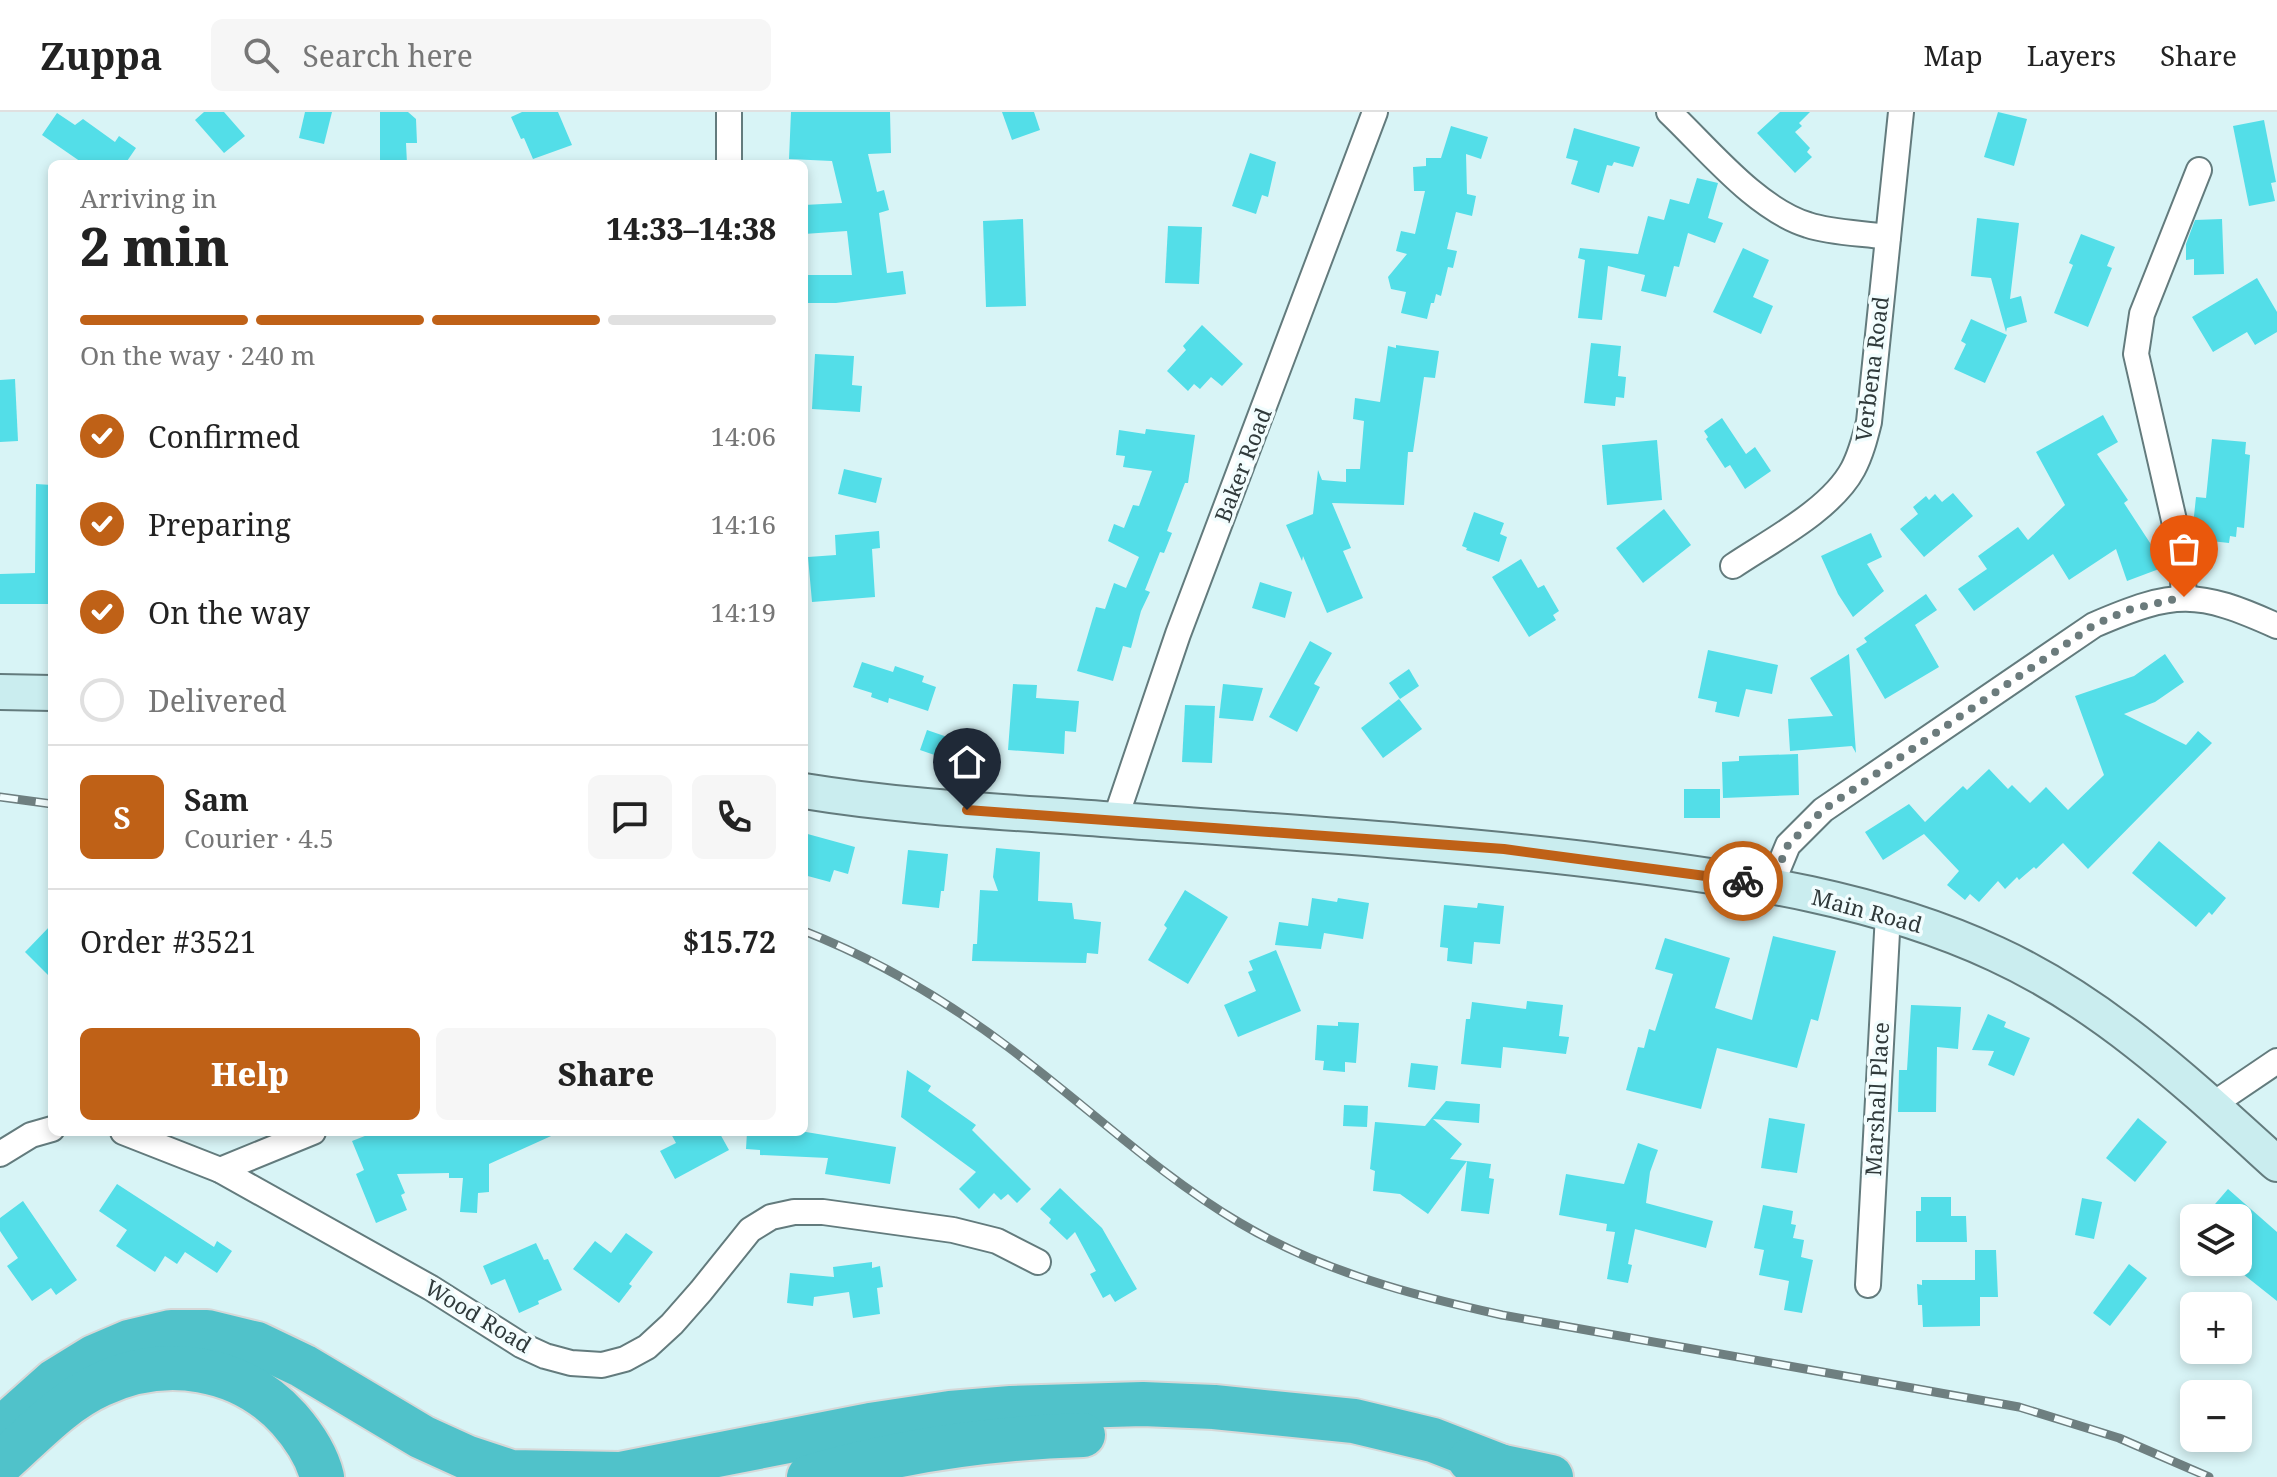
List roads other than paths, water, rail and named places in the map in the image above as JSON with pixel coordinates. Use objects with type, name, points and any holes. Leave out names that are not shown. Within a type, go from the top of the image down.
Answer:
[{"type":"highway","points":[[0,1430],[55,1381],[94,1357],[129,1342],[171,1332],[207,1332],[257,1344],[303,1366],[422,1437],[466,1457],[511,1472],[620,1474],[870,1425],[950,1413],[1143,1404],[1214,1407],[1354,1421],[1433,1440],[1500,1466]]},
{"type":"highway","points":[[0,1464],[69,1403],[99,1385],[132,1373],[173,1367],[216,1372],[251,1387],[277,1405],[301,1433],[322,1477]]},
{"type":"highway","points":[[809,1477],[933,1449],[1038,1437],[1164,1432],[1357,1444],[1453,1456],[1551,1477]]},
{"type":"main road","points":[[0,692],[48,693]]},
{"type":"main road","name":"Main Road","points":[[808,792],[913,807],[1518,851],[1771,886],[1888,914],[1995,953],[2047,980],[2135,1040],[2277,1164]]},
{"type":"street","points":[[729,112],[729,160]]},
{"type":"street","name":"Baker Road","points":[[1115,820],[1178,634],[1375,112]]},
{"type":"street","points":[[1669,112],[1763,202],[1786,217],[1811,226],[1888,237]]},
{"type":"street","name":"Verbena Road","points":[[1733,566],[1814,511],[1852,472],[1862,450],[1869,422],[1901,112]]},
{"type":"street","points":[[2184,597],[2176,529],[2136,354],[2142,314],[2199,170]]},
{"type":"street","points":[[1771,886],[1788,845],[1823,810],[2094,625],[2128,610],[2184,597],[2205,598],[2277,626]]},
{"type":"street","name":"Marshall Place","points":[[1868,1285],[1888,914]]},
{"type":"street","points":[[2212,1105],[2277,1061]]},
{"type":"street","points":[[0,1154],[31,1135],[48,1130]]},
{"type":"street","name":"Wood Road","points":[[133,1136],[220,1170],[431,1288],[521,1345],[571,1363],[602,1365],[625,1359],[647,1347],[672,1324],[750,1230],[771,1217],[794,1212],[823,1212],[953,1230],[997,1241],[1038,1262]]},
{"type":"street","points":[[220,1170],[303,1136]]},
{"type":"railway","points":[[0,797],[48,803]]},
{"type":"railway","points":[[808,933],[884,968],[935,997],[1008,1047],[1209,1204],[1271,1240],[1334,1268],[1400,1290],[1502,1315],[2019,1407],[2119,1438],[2209,1477]]}]
